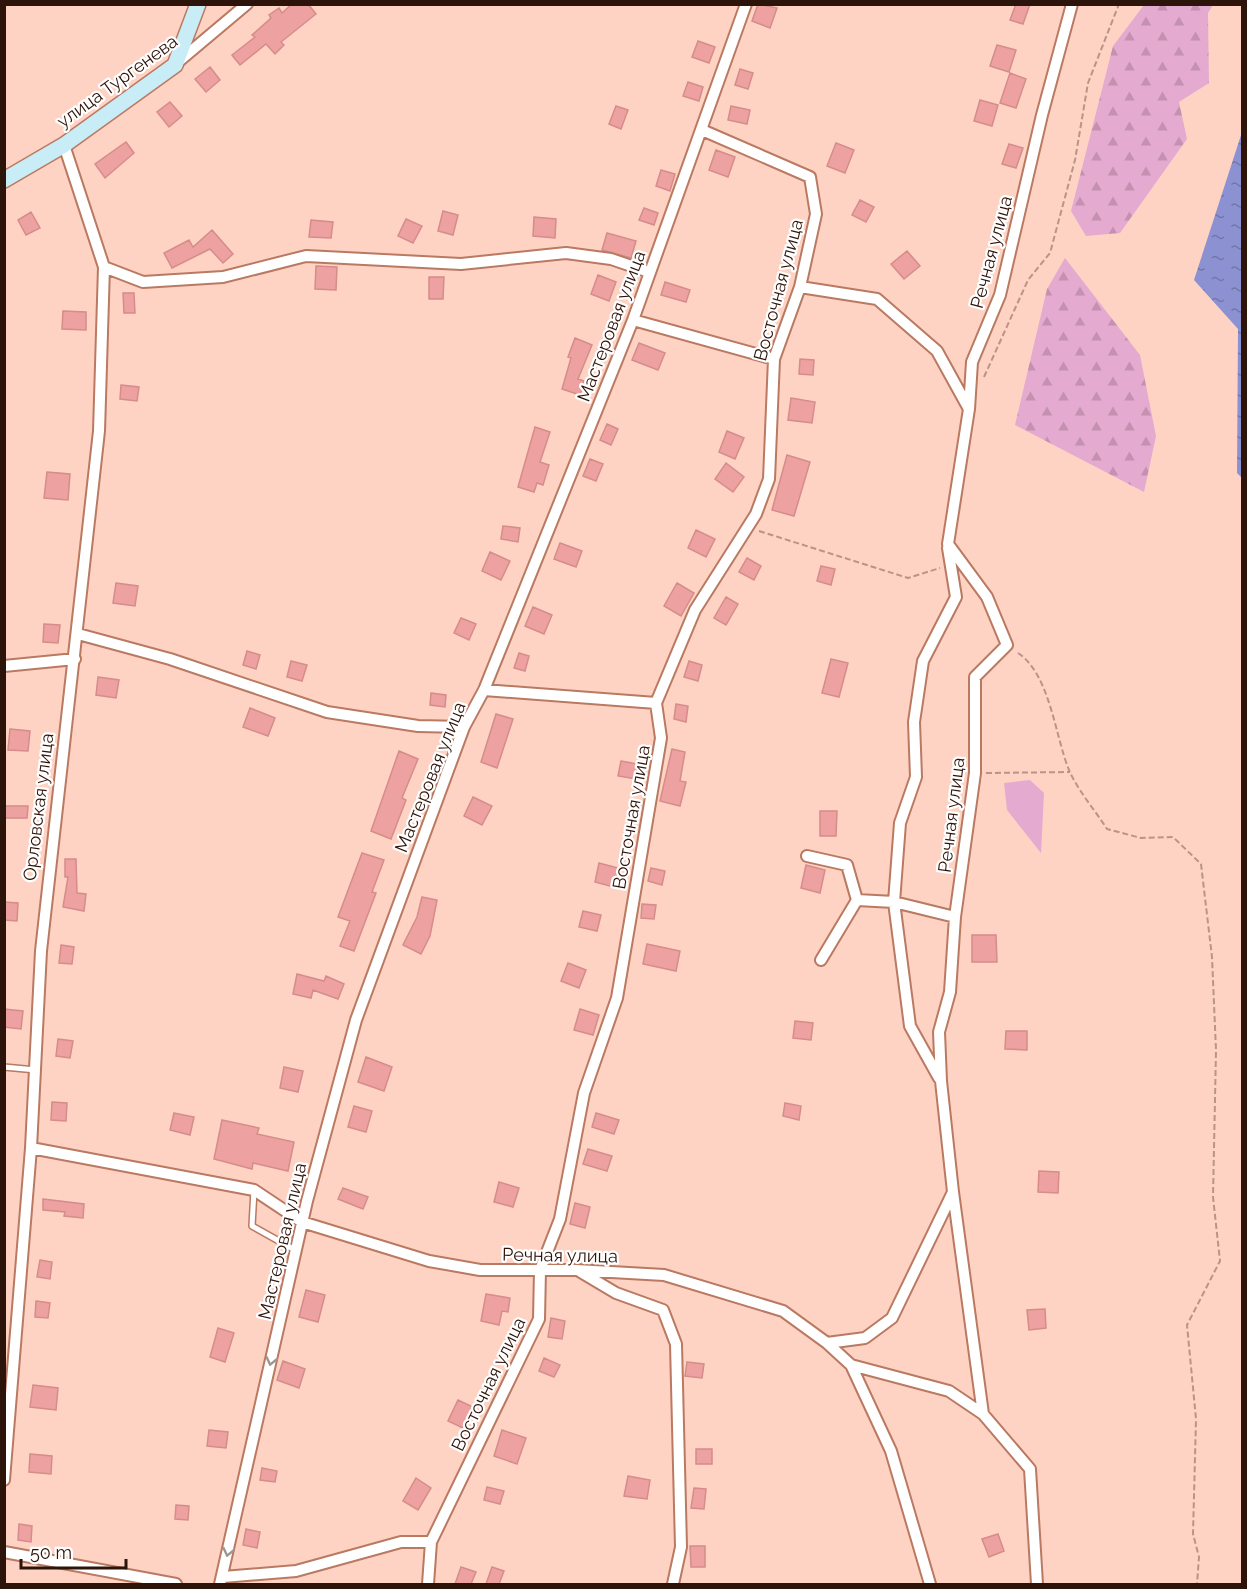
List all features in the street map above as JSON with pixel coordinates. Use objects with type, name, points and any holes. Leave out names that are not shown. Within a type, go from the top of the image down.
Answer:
[{"type":"main road","points":[[175,64],[198,4]]},
{"type":"main road","name":"улица Тургенева","points":[[4,180],[64,145],[175,64]]},
{"type":"street","name":"улица Тургенева","points":[[175,64],[247,4]]},
{"type":"street","name":"Мастеровая улица","points":[[221,1581],[295,1251],[356,1020],[464,727],[484,690],[633,320],[746,4]]},
{"type":"street","name":"Речная улица","points":[[941,1081],[910,1026],[894,902],[900,824],[916,777],[914,722],[923,661],[956,597],[948,544],[969,409],[972,362],[1000,295],[1042,115],[1072,4]]},
{"type":"street","name":"Восточная улица","points":[[431,1542],[539,1319],[540,1270],[560,1219],[584,1093],[617,998],[661,738],[656,703],[695,610],[756,514],[769,478],[774,359],[800,287],[816,214],[810,177],[702,130]]},
{"type":"street","name":"Орловская улица","points":[[4,1480],[31,1148],[41,951],[99,431],[104,267],[64,145]]},
{"type":"street","points":[[104,267],[143,282],[223,277],[306,256],[461,264],[566,253],[611,259],[649,272]]},
{"type":"street","points":[[800,287],[877,298],[937,351],[969,409]]},
{"type":"street","points":[[633,320],[774,359]]},
{"type":"street","points":[[948,544],[987,597],[1006,645]]},
{"type":"street","points":[[78,634],[170,659],[327,712],[418,726],[464,727]]},
{"type":"street","name":"Речная улица","points":[[983,1414],[953,1192],[941,1081],[939,1032],[950,992],[955,917],[975,773],[975,677],[1006,645]]},
{"type":"street","points":[[4,666],[75,659]]},
{"type":"street","points":[[484,690],[656,703]]},
{"type":"street","points":[[807,856],[847,865],[857,900],[821,960]]},
{"type":"street","points":[[857,900],[894,902],[955,917]]},
{"type":"street","name":"Речная улица","points":[[31,1148],[254,1190],[302,1222],[429,1261],[480,1270],[576,1270],[664,1275],[783,1311],[827,1343],[851,1365],[891,1451],[930,1584]]},
{"type":"street","points":[[827,1343],[865,1338],[892,1318],[953,1192]]},
{"type":"street","points":[[576,1270],[616,1293],[663,1310],[676,1344],[681,1547],[673,1584]]},
{"type":"street","points":[[851,1365],[949,1391],[983,1414],[1030,1469],[1037,1584]]},
{"type":"street","points":[[221,1581],[296,1570],[401,1542],[431,1542],[428,1584]]},
{"type":"street","points":[[4,1552],[176,1584]]},
{"type":"lane","points":[[4,1067],[36,1070]]},
{"type":"lane","points":[[254,1190],[252,1226],[295,1251]]},
{"type":"path","points":[[984,377],[1028,280],[1050,253],[1076,160],[1088,83],[1119,4]]},
{"type":"path","points":[[747,528],[908,578],[951,565]]},
{"type":"path","points":[[1006,645],[1027,659],[1043,688],[1070,772],[1107,829],[1141,838],[1173,837],[1201,864],[1212,957],[1217,1113],[1213,1197],[1220,1261],[1186,1325],[1196,1419],[1193,1534],[1199,1557],[1197,1584]]},
{"type":"path","points":[[975,773],[1070,772]]},
{"type":"green space","points":[[1144,5],[1213,5],[1208,13],[1209,83],[1179,102],[1187,139],[1120,233],[1086,236],[1071,211],[1113,46]]},
{"type":"green space","points":[[1065,258],[1140,355],[1156,436],[1144,492],[1015,425],[1047,289]]},
{"type":"green space","points":[[1030,780],[1044,793],[1041,853],[1007,810],[1004,783]]},
{"type":"water","points":[[1242,132],[1242,478],[1237,473],[1238,329],[1194,280]]},
{"type":"building","points":[[292,4],[308,4],[316,14],[281,42],[284,45],[275,54],[266,44],[240,65],[232,55],[255,37],[252,35],[271,18],[269,15],[279,8],[282,13]]},
{"type":"building","points":[[758,4],[777,8],[770,28],[752,21]]},
{"type":"building","points":[[1016,4],[1030,4],[1023,24],[1010,20]]},
{"type":"building","points":[[698,41],[715,47],[709,63],[692,57]]},
{"type":"building","points":[[997,45],[1016,50],[1009,72],[990,66]]},
{"type":"building","points":[[210,67],[220,80],[206,92],[195,79]]},
{"type":"building","points":[[740,69],[753,73],[748,89],[735,85]]},
{"type":"building","points":[[1010,73],[1026,79],[1016,108],[1000,103]]},
{"type":"building","points":[[688,82],[703,87],[699,101],[683,96]]},
{"type":"building","points":[[980,100],[998,105],[992,126],[974,121]]},
{"type":"building","points":[[170,102],[182,116],[169,127],[157,112]]},
{"type":"building","points":[[616,106],[628,110],[621,129],[609,124]]},
{"type":"building","points":[[731,106],[750,110],[747,124],[728,120]]},
{"type":"building","points":[[126,142],[134,153],[105,178],[95,164]]},
{"type":"building","points":[[836,143],[854,150],[845,173],[827,166]]},
{"type":"building","points":[[1009,144],[1023,148],[1016,168],[1002,164]]},
{"type":"building","points":[[716,150],[735,157],[728,177],[709,170]]},
{"type":"building","points":[[661,170],[675,174],[670,191],[656,186]]},
{"type":"building","points":[[860,200],[874,207],[866,222],[852,215]]},
{"type":"building","points":[[644,208],[658,213],[654,225],[639,220]]},
{"type":"building","points":[[443,211],[458,215],[453,235],[438,231]]},
{"type":"building","points":[[31,212],[40,228],[26,235],[18,220]]},
{"type":"building","points":[[534,217],[556,219],[555,238],[533,236]]},
{"type":"building","points":[[406,219],[422,226],[413,243],[398,236]]},
{"type":"building","points":[[311,220],[333,222],[331,238],[309,237]]},
{"type":"building","points":[[212,230],[233,254],[223,263],[210,249],[172,268],[164,253],[189,240],[193,247]]},
{"type":"building","points":[[607,233],[636,241],[631,258],[602,250]]},
{"type":"building","points":[[907,251],[920,266],[904,279],[891,264]]},
{"type":"building","points":[[316,266],[337,267],[336,290],[315,289]]},
{"type":"building","points":[[598,275],[616,282],[609,301],[591,294]]},
{"type":"building","points":[[429,277],[444,277],[443,299],[429,299]]},
{"type":"building","points":[[665,282],[690,290],[686,302],[661,295]]},
{"type":"building","points":[[123,293],[134,293],[135,313],[124,313]]},
{"type":"building","points":[[63,311],[86,312],[86,330],[62,329]]},
{"type":"building","points":[[575,338],[592,345],[578,379],[584,381],[580,395],[562,389],[571,358],[568,357]]},
{"type":"building","points":[[639,343],[665,353],[658,370],[632,360]]},
{"type":"building","points":[[800,359],[814,360],[813,375],[799,374]]},
{"type":"building","points":[[121,385],[139,387],[137,401],[120,399]]},
{"type":"building","points":[[791,398],[815,402],[812,423],[788,420]]},
{"type":"building","points":[[607,424],[618,429],[611,445],[600,440]]},
{"type":"building","points":[[535,427],[550,432],[540,462],[549,465],[543,485],[537,483],[534,492],[518,487]]},
{"type":"building","points":[[727,431],[744,438],[735,459],[719,452]]},
{"type":"building","points":[[787,455],[810,462],[794,516],[772,510]]},
{"type":"building","points":[[590,459],[603,464],[596,481],[583,476]]},
{"type":"building","points":[[726,463],[744,477],[733,492],[715,479]]},
{"type":"building","points":[[47,472],[70,474],[68,500],[44,498]]},
{"type":"building","points":[[503,526],[520,528],[518,542],[501,539]]},
{"type":"building","points":[[696,530],[715,539],[706,557],[688,548]]},
{"type":"building","points":[[560,543],[582,551],[576,567],[554,559]]},
{"type":"building","points":[[490,552],[510,561],[501,580],[482,571]]},
{"type":"building","points":[[747,558],[761,566],[754,580],[739,572]]},
{"type":"building","points":[[821,566],[835,569],[831,585],[817,581]]},
{"type":"building","points":[[116,583],[138,586],[135,606],[113,603]]},
{"type":"building","points":[[677,583],[694,593],[681,616],[664,606]]},
{"type":"building","points":[[726,597],[738,604],[726,625],[714,618]]},
{"type":"building","points":[[533,607],[552,615],[544,634],[525,626]]},
{"type":"building","points":[[461,618],[476,624],[469,640],[454,633]]},
{"type":"building","points":[[44,624],[60,625],[58,643],[43,642]]},
{"type":"building","points":[[247,651],[260,655],[256,669],[243,665]]},
{"type":"building","points":[[519,653],[529,656],[525,671],[514,668]]},
{"type":"building","points":[[831,659],[848,663],[839,697],[822,693]]},
{"type":"building","points":[[291,661],[307,665],[302,681],[287,677]]},
{"type":"building","points":[[689,661],[702,665],[698,681],[684,677]]},
{"type":"building","points":[[98,677],[119,680],[116,698],[96,695]]},
{"type":"building","points":[[431,693],[446,695],[445,707],[430,705]]},
{"type":"building","points":[[676,704],[688,706],[686,722],[674,719]]},
{"type":"building","points":[[250,708],[275,718],[268,736],[243,727]]},
{"type":"building","points":[[496,714],[513,719],[497,768],[481,762]]},
{"type":"building","points":[[10,729],[30,731],[28,751],[8,750]]},
{"type":"building","points":[[672,749],[685,752],[680,781],[686,782],[680,806],[660,801]]},
{"type":"building","points":[[399,751],[418,759],[402,798],[406,800],[391,839],[371,831]]},
{"type":"building","points":[[621,761],[638,764],[636,779],[618,776]]},
{"type":"building","points":[[473,797],[492,806],[482,825],[464,816]]},
{"type":"building","points":[[4,806],[28,806],[27,818],[4,818]]},
{"type":"building","points":[[820,811],[837,811],[836,836],[820,836]]},
{"type":"building","points":[[362,853],[384,860],[372,892],[376,893],[354,951],[340,946],[350,921],[338,917]]},
{"type":"building","points":[[65,859],[76,859],[77,893],[86,894],[84,911],[63,907],[68,877],[65,877]]},
{"type":"building","points":[[599,863],[618,868],[614,887],[595,882]]},
{"type":"building","points":[[806,865],[825,870],[820,893],[801,888]]},
{"type":"building","points":[[651,868],[665,871],[662,885],[648,881]]},
{"type":"building","points":[[422,897],[437,900],[430,936],[421,954],[403,945],[417,917]]},
{"type":"building","points":[[4,902],[18,903],[17,921],[4,920]]},
{"type":"building","points":[[642,904],[656,905],[654,919],[641,918]]},
{"type":"building","points":[[583,911],[601,915],[597,931],[579,927]]},
{"type":"building","points":[[972,935],[996,935],[997,962],[972,962]]},
{"type":"building","points":[[647,944],[680,951],[676,971],[643,964]]},
{"type":"building","points":[[61,945],[74,947],[72,964],[59,963]]},
{"type":"building","points":[[568,963],[586,970],[579,988],[561,981]]},
{"type":"building","points":[[297,974],[324,981],[326,976],[344,984],[338,999],[313,990],[311,998],[293,994]]},
{"type":"building","points":[[4,1009],[23,1011],[21,1029],[4,1027]]},
{"type":"building","points":[[580,1009],[599,1015],[593,1035],[574,1030]]},
{"type":"building","points":[[795,1021],[813,1023],[811,1040],[793,1038]]},
{"type":"building","points":[[1006,1031],[1027,1031],[1027,1050],[1005,1049]]},
{"type":"building","points":[[58,1039],[73,1041],[70,1058],[56,1056]]},
{"type":"building","points":[[366,1057],[392,1067],[384,1091],[358,1082]]},
{"type":"building","points":[[284,1067],[303,1071],[298,1092],[280,1088]]},
{"type":"building","points":[[52,1102],[67,1103],[66,1121],[51,1120]]},
{"type":"building","points":[[785,1103],[801,1106],[799,1120],[783,1116]]},
{"type":"building","points":[[354,1106],[372,1111],[366,1132],[348,1127]]},
{"type":"building","points":[[174,1113],[194,1117],[190,1135],[170,1130]]},
{"type":"building","points":[[596,1113],[619,1120],[614,1134],[592,1127]]},
{"type":"building","points":[[222,1120],[259,1128],[257,1134],[294,1142],[288,1171],[253,1163],[252,1169],[214,1159]]},
{"type":"building","points":[[588,1149],[612,1156],[607,1171],[583,1164]]},
{"type":"building","points":[[1039,1171],[1059,1172],[1058,1193],[1038,1192]]},
{"type":"building","points":[[499,1182],[519,1188],[513,1207],[494,1202]]},
{"type":"building","points":[[343,1188],[368,1197],[363,1209],[338,1199]]},
{"type":"building","points":[[43,1199],[84,1204],[83,1218],[64,1216],[65,1212],[43,1210]]},
{"type":"building","points":[[575,1203],[590,1207],[585,1228],[570,1224]]},
{"type":"building","points":[[40,1260],[52,1262],[50,1279],[37,1277]]},
{"type":"building","points":[[306,1290],[325,1295],[318,1322],[299,1317]]},
{"type":"building","points":[[486,1294],[510,1298],[508,1312],[502,1311],[499,1325],[481,1321]]},
{"type":"building","points":[[36,1301],[50,1303],[48,1318],[35,1317]]},
{"type":"building","points":[[1045,1309],[1046,1328],[1029,1330],[1027,1310]]},
{"type":"building","points":[[551,1318],[565,1321],[562,1339],[548,1337]]},
{"type":"building","points":[[218,1328],[234,1333],[225,1362],[210,1357]]},
{"type":"building","points":[[544,1358],[560,1365],[554,1377],[539,1371]]},
{"type":"building","points":[[283,1361],[305,1369],[299,1388],[277,1380]]},
{"type":"building","points":[[687,1362],[704,1364],[702,1378],[685,1376]]},
{"type":"building","points":[[33,1385],[58,1388],[56,1410],[30,1407]]},
{"type":"building","points":[[458,1400],[475,1408],[465,1429],[448,1421]]},
{"type":"building","points":[[209,1430],[228,1432],[226,1448],[207,1446]]},
{"type":"building","points":[[502,1430],[526,1438],[517,1464],[494,1456]]},
{"type":"building","points":[[696,1449],[712,1449],[712,1464],[696,1464]]},
{"type":"building","points":[[30,1454],[52,1456],[51,1474],[29,1472]]},
{"type":"building","points":[[262,1468],[277,1471],[275,1482],[260,1480]]},
{"type":"building","points":[[628,1476],[650,1480],[647,1499],[624,1496]]},
{"type":"building","points":[[416,1478],[431,1488],[418,1510],[403,1501]]},
{"type":"building","points":[[487,1487],[504,1491],[500,1504],[484,1500]]},
{"type":"building","points":[[694,1488],[706,1489],[704,1509],[691,1508]]},
{"type":"building","points":[[176,1505],[189,1506],[188,1520],[175,1519]]},
{"type":"building","points":[[19,1524],[32,1526],[31,1542],[18,1540]]},
{"type":"building","points":[[246,1529],[260,1532],[257,1548],[243,1545]]},
{"type":"building","points":[[998,1534],[1004,1551],[989,1557],[982,1539]]},
{"type":"building","points":[[690,1546],[705,1546],[705,1567],[691,1567]]},
{"type":"building","points":[[461,1567],[476,1572],[471,1584],[455,1584]]},
{"type":"building","points":[[492,1567],[504,1571],[499,1584],[486,1584]]}]
